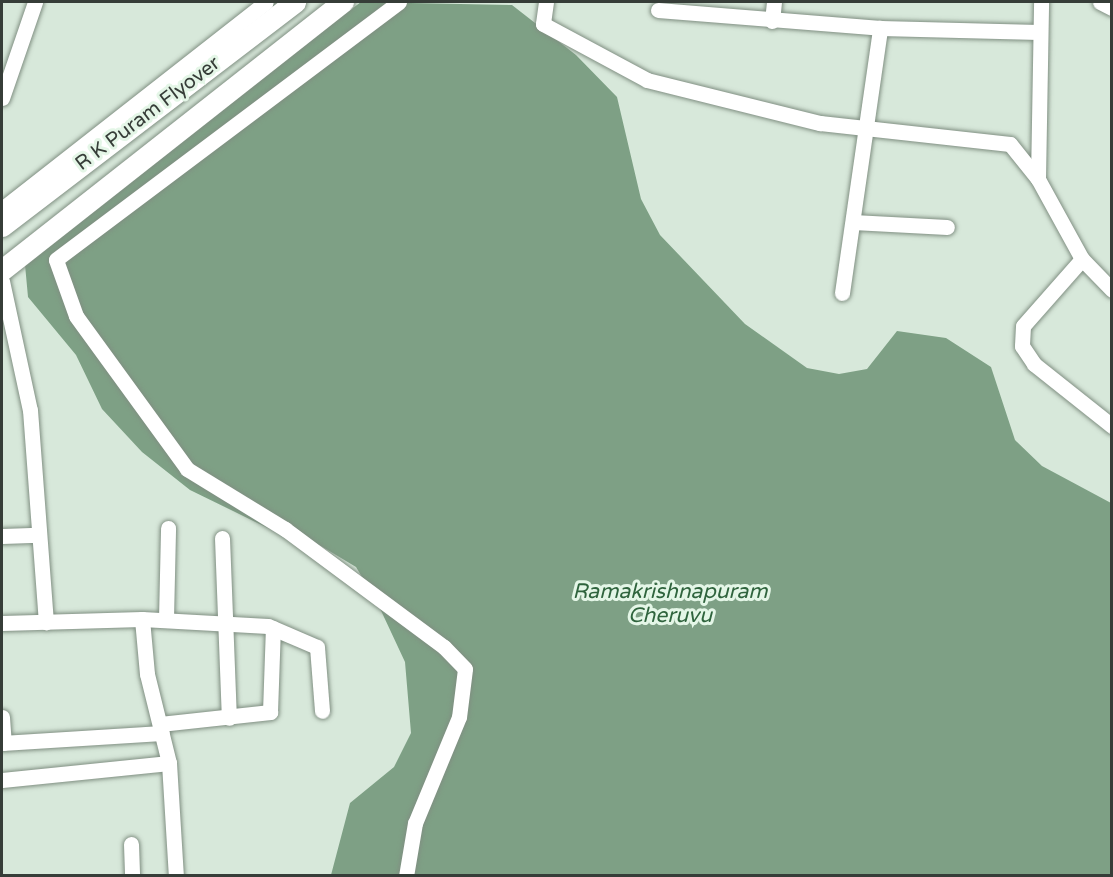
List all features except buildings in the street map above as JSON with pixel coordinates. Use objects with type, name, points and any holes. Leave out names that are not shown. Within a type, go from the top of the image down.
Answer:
[{"type":"street","points":[[2,98],[35,2]]},
{"type":"street","points":[[4,201],[266,2]]},
{"type":"street","name":"R K Puram Flyover","points":[[2,226],[295,2]]},
{"type":"street","points":[[2,270],[343,2]]},
{"type":"street","points":[[56,260],[399,2]]},
{"type":"street","points":[[546,2],[543,24],[647,80],[820,123],[1010,144],[1038,179],[1082,259],[1110,283]]},
{"type":"street","points":[[772,21],[774,2]]},
{"type":"street","points":[[1038,179],[1041,2]]},
{"type":"street","points":[[1100,2],[1112,8]]},
{"type":"street","points":[[658,10],[880,28],[1040,32]]},
{"type":"street","points":[[842,293],[880,28]]},
{"type":"street","points":[[853,222],[947,227]]},
{"type":"street","points":[[42,238],[56,260],[76,316],[186,469],[285,529],[444,647],[465,669],[459,717],[415,823],[406,876]]},
{"type":"street","points":[[1082,259],[1023,326],[1022,346],[1034,364],[1112,426]]},
{"type":"street","points":[[2,281],[30,410],[46,622]]},
{"type":"street","points":[[166,619],[168,528]]},
{"type":"street","points":[[2,536],[38,535]]},
{"type":"street","points":[[222,538],[223,620],[229,718]]},
{"type":"street","points":[[142,619],[169,763],[176,876]]},
{"type":"street","points":[[2,623],[142,619],[223,620],[273,628],[317,647],[322,711]]},
{"type":"street","points":[[2,717],[3,743],[161,729],[265,714],[272,708],[273,628]]},
{"type":"street","points":[[2,780],[169,763]]},
{"type":"street","points":[[131,844],[132,876]]},
{"type":"water","name":"Ramakrishnapuram Cheruvu","points":[[361,2],[512,5],[576,55],[617,97],[641,199],[660,235],[745,324],[807,368],[839,374],[867,369],[897,331],[946,338],[991,367],[1015,440],[1042,466],[1111,503],[1111,875],[331,875],[350,803],[394,767],[411,733],[405,662],[377,602],[356,567],[321,546],[270,529],[190,490],[142,452],[102,409],[76,355],[28,297],[24,254]]}]
